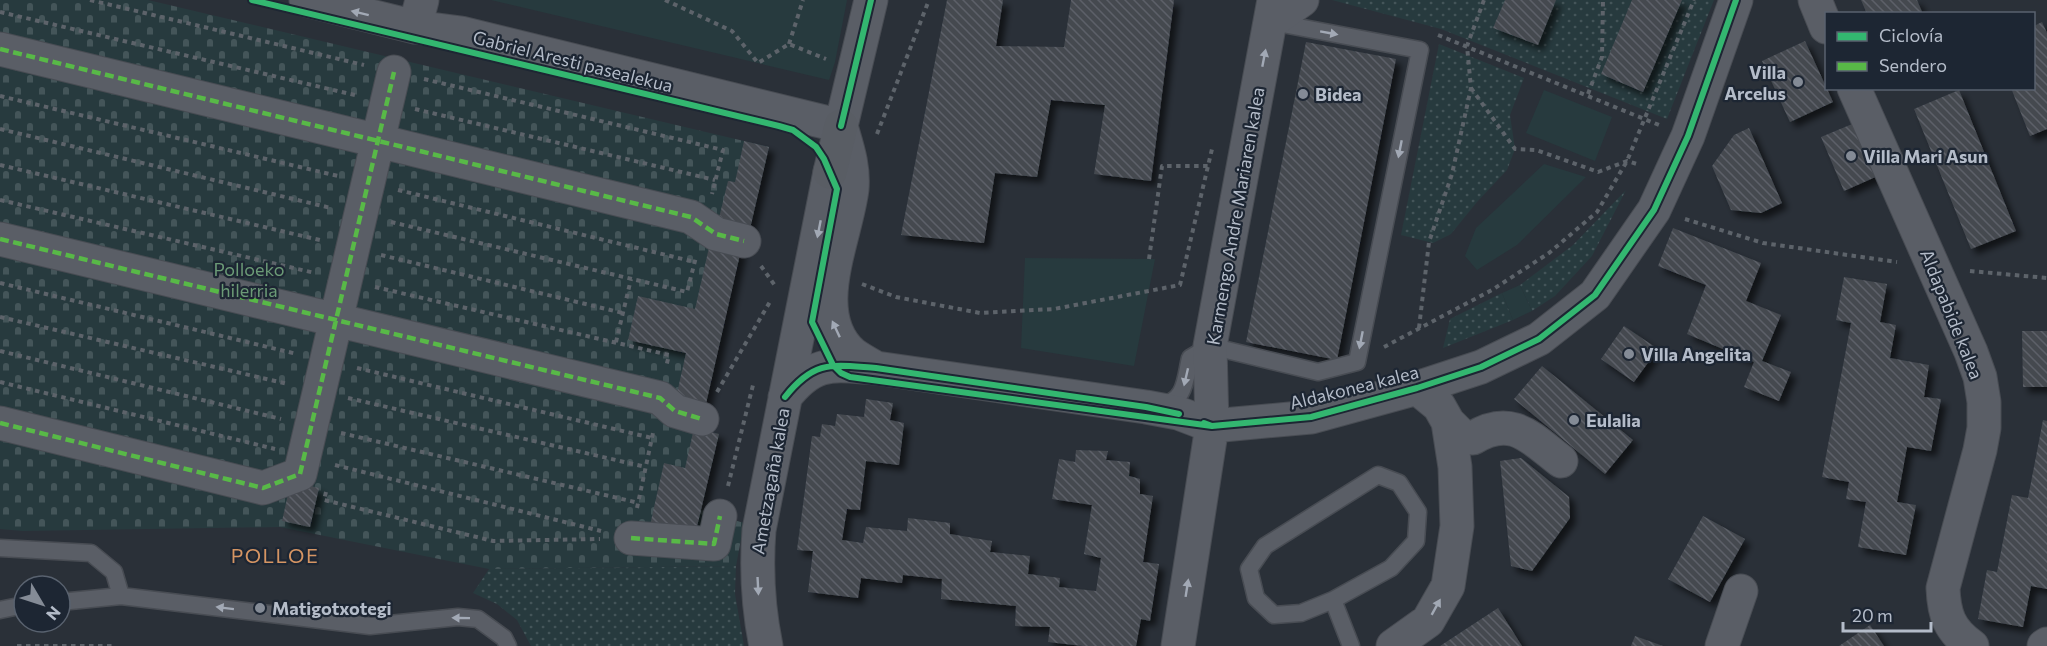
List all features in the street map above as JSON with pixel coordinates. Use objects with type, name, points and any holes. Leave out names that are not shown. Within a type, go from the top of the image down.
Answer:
[{"type":"street","name":"Gabriel Aresti pasealekua","points":[[306,0],[418,13],[461,33],[841,126]]},
{"type":"street","name":"Ametzagaña kalea","points":[[766,646],[758,595],[756,563],[759,530],[830,172],[870,0]]},
{"type":"street","points":[[1273,11],[1302,0]]},
{"type":"street","name":"Aldakonea kalea","points":[[785,397],[795,385],[819,369],[833,365],[876,368],[1146,407],[1178,413],[1212,426],[1311,417],[1481,368],[1539,339],[1595,295],[1654,210],[1688,136],[1736,0]]},
{"type":"street","points":[[1815,0],[1825,22]]},
{"type":"street","name":"Karmengo Andre Mariaren kalea","points":[[1178,646],[1212,426],[1210,346],[1273,11]]},
{"type":"street","points":[[0,49],[691,217],[716,234],[744,242]]},
{"type":"street","points":[[0,423],[263,488],[326,462],[336,320],[394,72]]},
{"type":"street","name":"Aldapabide kalea","points":[[1855,90],[1971,351],[1980,377],[1984,402],[1980,450],[1943,588],[1944,610],[1953,629],[1972,646]]},
{"type":"street","points":[[841,126],[852,161],[852,188],[829,302],[832,322],[840,338],[853,353],[876,368]]},
{"type":"street","points":[[0,238],[660,398],[675,411],[702,419]]},
{"type":"street","points":[[1417,388],[1439,406],[1448,422],[1462,436],[1473,438],[1485,431],[1507,428],[1521,430],[1561,461]]},
{"type":"street","points":[[1393,646],[1428,621],[1448,586],[1457,526],[1455,467],[1448,422]]},
{"type":"street","points":[[631,538],[714,544],[720,516]]},
{"type":"street","points":[[1722,646],[1741,591]]},
{"type":"lane","points":[[1146,407],[1170,404],[1182,393],[1190,358],[1210,346],[1318,372],[1357,362],[1420,50],[1273,11]]},
{"type":"lane","points":[[1377,476],[1399,483],[1418,512],[1416,541],[1391,567],[1333,600],[1301,613],[1274,615],[1256,598],[1249,569],[1265,546],[1377,476]]},
{"type":"lane","points":[[0,548],[91,553],[114,572],[121,596]]},
{"type":"lane","points":[[72,601],[121,596],[370,626],[458,617],[477,619],[504,638],[508,646]]},
{"type":"lane","points":[[1333,600],[1351,646]]},
{"type":"path","points":[[665,0],[732,31],[758,63],[789,44],[803,0]]},
{"type":"path","points":[[875,140],[929,0]]},
{"type":"path","points":[[1419,329],[1428,242],[1452,174],[1470,88],[1467,46],[1484,0]]},
{"type":"path","points":[[1588,94],[1602,57],[1603,0]]},
{"type":"path","points":[[1378,350],[1492,290],[1549,253],[1597,212],[1627,161],[1694,0]]},
{"type":"path","points":[[1440,36],[1688,136]]},
{"type":"path","points":[[789,44],[835,62]]},
{"type":"path","points":[[1470,88],[1515,149],[1536,150],[1598,172],[1627,161],[1670,176]]},
{"type":"path","points":[[834,276],[846,278],[896,297],[980,313],[1054,309],[1180,285],[1212,148]]},
{"type":"path","points":[[0,165],[622,313]]},
{"type":"path","points":[[1149,259],[1162,166],[1208,166]]},
{"type":"path","points":[[1674,215],[1763,243],[1934,268],[2047,278]]},
{"type":"path","points":[[616,342],[631,279]]},
{"type":"path","points":[[702,419],[773,299],[772,311]]},
{"type":"path","points":[[631,538],[669,356]]},
{"type":"path","points":[[720,516],[754,380]]},
{"type":"path","points":[[0,382],[631,538]]},
{"type":"path","points":[[338,444],[340,433]]},
{"type":"path","points":[[328,482],[324,500],[493,541],[631,538]]},
{"type":"path","points":[[17,646],[113,646]]},
{"type":"green space","name":"Polloeko hilerria","points":[[0,0],[148,0],[769,147],[749,233],[745,232],[700,429],[719,434],[701,510],[744,523],[736,566],[489,569],[280,527],[23,531],[0,529]]},
{"type":"green space","points":[[491,0],[847,0],[835,62],[829,80]]},
{"type":"green space","points":[[1332,0],[1714,0],[1667,119],[1441,29]]},
{"type":"green space","points":[[1439,44],[1524,78],[1510,115],[1515,149],[1507,170],[1451,234],[1433,243],[1401,235]]},
{"type":"green space","points":[[1544,90],[1612,117],[1595,161],[1526,133]]},
{"type":"green space","points":[[1544,164],[1586,177],[1517,245],[1477,270],[1465,256],[1476,228]]},
{"type":"green space","points":[[1626,190],[1592,256],[1555,296],[1532,311],[1520,285],[1573,245]]},
{"type":"green space","points":[[1025,258],[1155,259],[1134,366],[1021,348]]},
{"type":"green space","points":[[1520,285],[1532,311],[1513,320],[1502,293]]},
{"type":"green space","points":[[1502,293],[1513,320],[1443,348],[1450,319]]},
{"type":"green space","points":[[736,566],[735,594],[744,646],[531,646],[517,620],[497,604],[473,593],[489,569]]},
{"type":"building","points":[[947,0],[1003,0],[996,46],[1064,47],[1071,0],[1174,0],[1151,181],[1094,174],[1105,105],[1051,100],[1037,177],[995,173],[984,243],[901,235]]},
{"type":"building","points":[[1505,0],[1556,0],[1538,45],[1493,28]]},
{"type":"building","points":[[1632,0],[1682,0],[1643,92],[1601,74]]},
{"type":"building","points":[[1861,0],[1917,0],[1922,12],[1866,12]]},
{"type":"building","points":[[2042,22],[2047,33],[2047,129],[2030,136],[2012,90],[2035,90],[2035,26]]},
{"type":"building","name":"Villa Arcelus","points":[[1805,41],[1825,85],[1825,90],[1827,90],[1833,102],[1790,122],[1762,61]]},
{"type":"building","points":[[1306,42],[1396,59],[1337,360],[1246,342]]},
{"type":"building","points":[[1959,90],[2016,231],[1971,249],[1914,109]]},
{"type":"building","name":"Villa Mari Asun","points":[[1857,122],[1880,175],[1844,191],[1821,137]]},
{"type":"building","points":[[1749,128],[1782,203],[1761,213],[1731,210],[1712,166],[1734,135]]},
{"type":"building","points":[[744,141],[769,147],[749,233],[717,226],[728,181],[735,182]]},
{"type":"building","points":[[1673,228],[1761,263],[1746,301],[1781,315],[1762,361],[1791,372],[1779,401],[1744,387],[1754,362],[1687,334],[1706,285],[1658,266]]},
{"type":"building","points":[[710,243],[741,250],[705,408],[675,402],[686,353],[628,340],[638,296],[695,309]]},
{"type":"building","points":[[1844,277],[1887,284],[1880,322],[1896,325],[1890,358],[1929,365],[1924,397],[1941,399],[1931,451],[1907,447],[1897,502],[1916,505],[1906,555],[1858,547],[1866,502],[1846,499],[1849,482],[1822,477],[1851,323],[1836,320]]},
{"type":"building","name":"Villa Angelita","points":[[1624,326],[1658,349],[1634,382],[1601,359]]},
{"type":"building","points":[[2022,331],[2047,331],[2047,387],[2023,387]]},
{"type":"building","name":"Eulalia","points":[[1542,366],[1633,440],[1605,474],[1514,399]]},
{"type":"building","points":[[866,399],[893,403],[890,420],[904,423],[899,465],[866,461],[860,510],[847,509],[842,540],[863,543],[866,527],[907,531],[908,518],[950,523],[950,534],[992,541],[990,552],[1030,556],[1028,574],[1060,578],[1059,587],[1096,591],[1101,558],[1084,554],[1092,505],[1052,499],[1059,459],[1075,462],[1076,450],[1108,451],[1106,460],[1130,462],[1129,476],[1140,479],[1140,494],[1153,496],[1143,562],[1159,564],[1150,621],[1141,619],[1136,646],[1083,646],[1048,642],[1050,627],[1015,626],[1016,606],[941,599],[942,579],[903,575],[902,583],[861,578],[858,598],[808,592],[813,551],[797,550],[812,436],[820,437],[822,424],[835,426],[837,414],[864,417]]},
{"type":"building","points":[[2043,420],[2047,421],[2047,589],[2031,586],[2023,627],[1978,619],[1987,570],[1997,572],[2012,495],[2028,498]]},
{"type":"building","points":[[694,428],[719,434],[695,535],[650,525],[664,463],[685,468]]},
{"type":"building","points":[[1521,458],[1569,497],[1570,518],[1532,571],[1511,566],[1500,461]]},
{"type":"building","points":[[291,481],[319,488],[310,527],[282,521]]},
{"type":"building","points":[[1703,516],[1745,539],[1710,602],[1668,579]]},
{"type":"building","points":[[1498,608],[1522,646],[1440,646]]},
{"type":"building","points":[[1870,625],[1884,646],[1839,646]]},
{"type":"building","points":[[1635,636],[1663,646],[1631,646]]},
{"type":"marked path","points":[[0,49],[691,217],[716,234],[744,241]]},
{"type":"marked path","points":[[0,423],[263,488],[300,474],[394,72]]},
{"type":"marked path","points":[[0,239],[660,398],[675,411],[702,419]]},
{"type":"marked path","points":[[631,538],[714,544],[720,516]]},
{"type":"cycle path","points":[[252,0],[793,130],[816,147],[837,189],[812,322],[833,365],[841,373],[850,377],[1212,426]]},
{"type":"cycle path","points":[[841,126],[871,0]]},
{"type":"cycle path","points":[[1204,423],[1212,426],[1311,417],[1417,388],[1481,367],[1539,339],[1595,295],[1654,210],[1688,136],[1736,0]]},
{"type":"cycle path","points":[[785,397],[806,376],[816,370],[848,366],[876,368],[1146,407],[1179,414]]},
{"type":"place","name":"Villa Arcelus","points":[[1798,82]]},
{"type":"place","name":"Bidea","points":[[1303,94]]},
{"type":"place","name":"Villa Mari Asun","points":[[1851,156]]},
{"type":"place","name":"Villa Angelita","points":[[1629,354]]},
{"type":"place","name":"Eulalia","points":[[1574,420]]},
{"type":"place","name":"Matigotxotegi","points":[[260,608]]},
{"type":"district","name":"POLLOE","points":[[275,555]]}]
